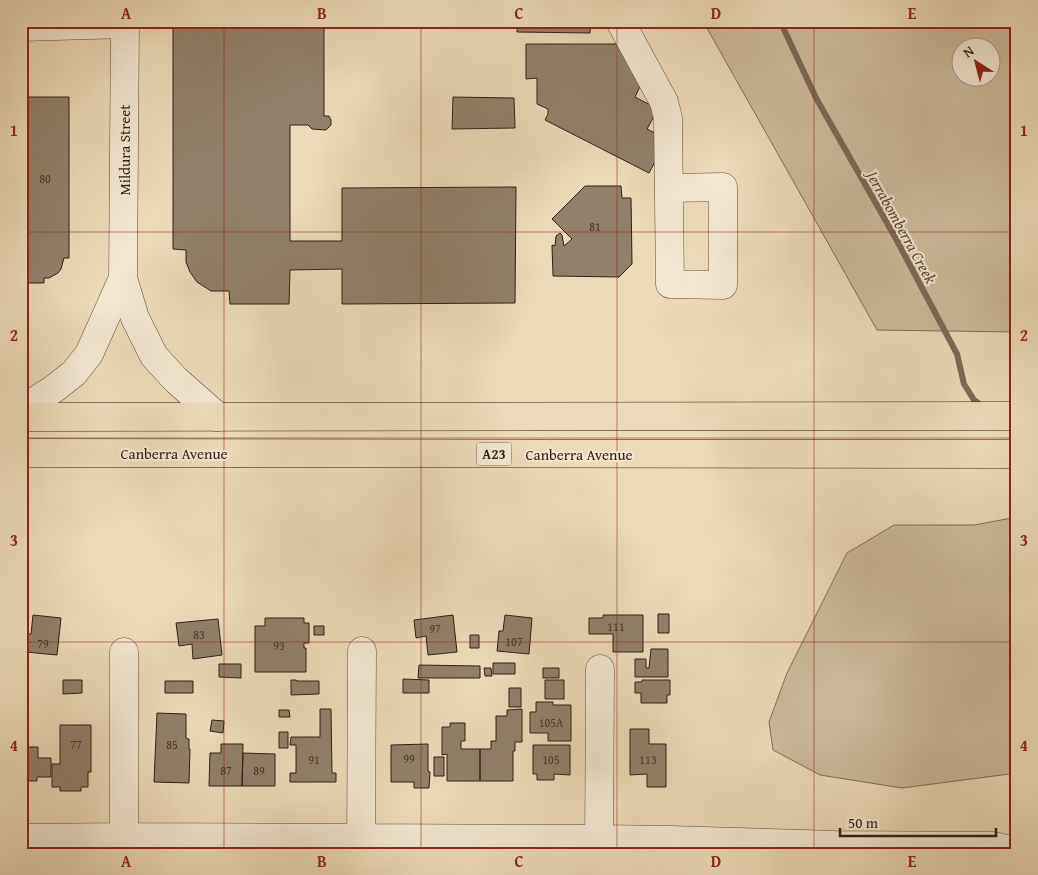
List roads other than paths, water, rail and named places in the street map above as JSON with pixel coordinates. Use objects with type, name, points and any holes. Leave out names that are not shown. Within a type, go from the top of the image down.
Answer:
[{"type":"highway","points":[[21,417],[1017,416]]},
{"type":"highway","name":"Canberra Avenue","points":[[21,453],[1017,454]]},
{"type":"street","points":[[620,21],[664,102],[669,128],[669,188]]},
{"type":"street","points":[[21,27],[125,23]]},
{"type":"street","name":"Mildura Street","points":[[125,23],[123,278],[135,318],[154,356],[176,380],[218,417]]},
{"type":"street","name":"Mildura Street","points":[[21,410],[74,373],[89,354],[123,278]]},
{"type":"street","points":[[361,846],[362,651]]},
{"type":"street","points":[[124,652],[124,845]]},
{"type":"street","points":[[599,846],[600,669]]},
{"type":"street","points":[[21,838],[124,845],[361,846],[599,846],[680,840],[836,850],[992,846],[1017,851]]},
{"type":"waterway","name":"Jerrabomberra Creek","points":[[780,21],[816,98],[895,237],[957,354],[964,384],[974,400],[982,406]]}]
